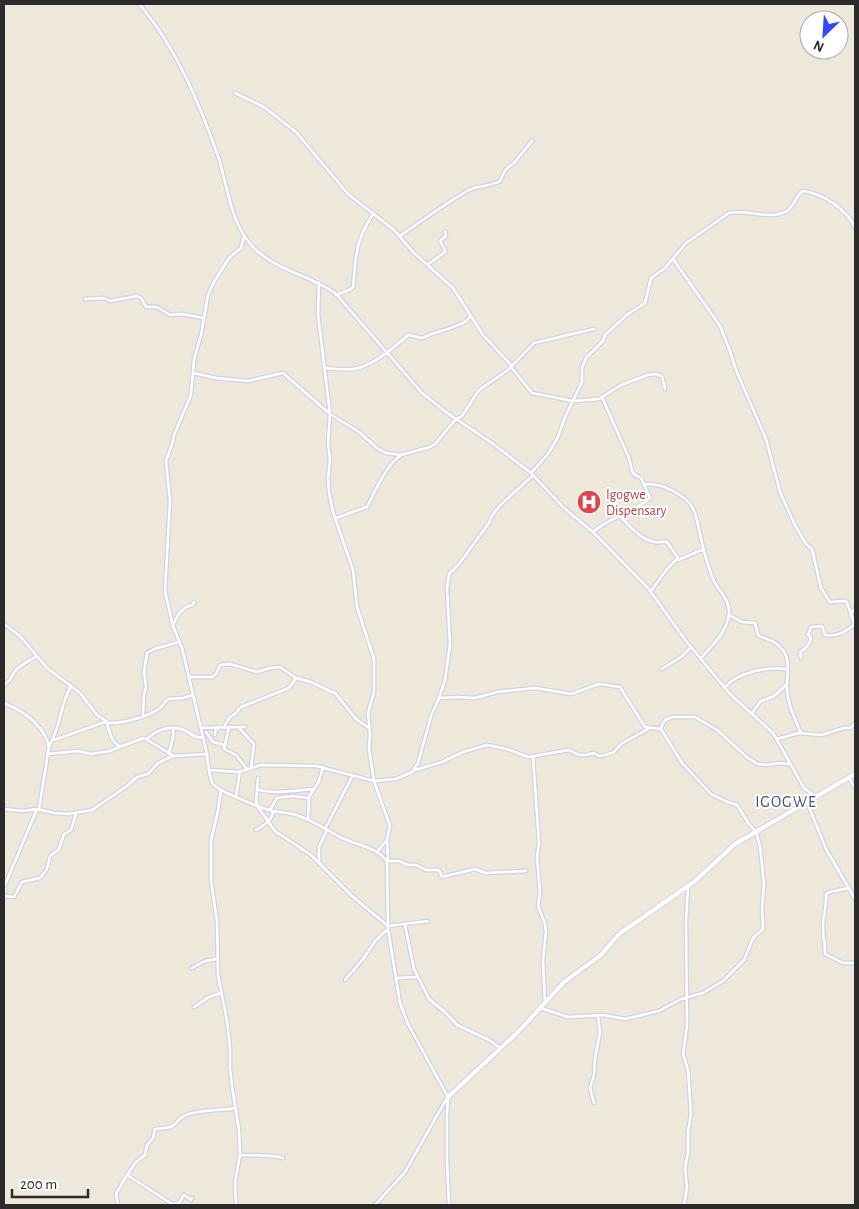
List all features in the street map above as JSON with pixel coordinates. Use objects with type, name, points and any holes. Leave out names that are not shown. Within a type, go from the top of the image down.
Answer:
[{"type":"main road","points":[[448,1097],[519,1032],[564,982],[601,955],[619,934],[699,878],[729,848],[855,774]]},
{"type":"street","points":[[139,4],[157,26],[187,80],[219,160],[236,220],[244,236],[254,248],[266,258],[319,283],[336,295],[422,393],[456,420],[532,474],[564,508],[593,532],[651,591],[661,608],[734,699],[752,713],[778,739],[804,788],[816,797]]},
{"type":"street","points":[[235,92],[264,107],[296,132],[348,194],[400,236],[413,252],[453,288],[483,335],[532,392],[573,401],[602,398],[621,385],[652,374],[662,376],[665,389]]},
{"type":"street","points":[[400,236],[436,209],[453,201],[466,191],[500,181],[506,169],[514,163],[532,141]]},
{"type":"street","points":[[209,770],[240,771],[261,765],[316,766],[374,781],[396,779],[405,776],[413,770],[418,763],[431,716],[440,698],[444,680],[450,644],[447,601],[450,574],[489,523],[490,518],[505,500],[532,474],[556,442],[582,382],[582,368],[586,358],[603,341],[605,335],[628,314],[645,303],[651,278],[665,268],[686,243],[724,215],[737,212],[759,215],[784,213],[803,191],[836,204],[855,228]]},
{"type":"street","points":[[336,295],[353,287],[353,273],[359,240],[373,214]]},
{"type":"street","points":[[427,265],[445,252],[446,250],[440,241],[446,236],[444,232]]},
{"type":"street","points":[[244,236],[241,248],[229,258],[210,290],[193,373],[191,395],[174,435],[165,465],[170,500],[165,591],[193,695],[213,783],[221,790],[272,812],[296,815],[308,820],[344,839],[382,855],[388,861],[399,861],[408,865],[416,864],[426,870],[437,870],[442,877],[475,869],[485,873],[526,871]]},
{"type":"street","points":[[673,259],[720,326],[736,370],[766,440],[776,480],[788,510],[805,543],[812,549],[822,590],[830,602],[847,602],[851,613],[855,626],[844,632],[828,636],[825,634],[822,626],[811,627],[808,635],[811,637],[811,640],[808,646],[800,652],[801,658]]},
{"type":"street","points":[[319,283],[318,314],[330,414],[328,442],[330,459],[328,485],[330,499],[353,570],[357,608],[374,659],[374,692],[368,713],[369,754],[374,781],[390,826],[387,839],[388,928],[400,1003],[408,1024],[448,1097],[446,1114],[449,1205]]},
{"type":"street","points":[[85,300],[104,298],[112,301],[137,296],[141,298],[146,307],[157,307],[170,315],[182,314],[204,318]]},
{"type":"street","points":[[325,368],[358,368],[378,359],[398,345],[409,334],[422,338],[468,321],[470,316]]},
{"type":"street","points":[[193,373],[216,378],[248,381],[283,373],[330,414],[359,432],[382,452],[401,455],[433,446],[456,420],[462,416],[479,390],[511,367],[534,343],[594,329]]},
{"type":"street","points":[[593,532],[618,515],[642,504],[650,498],[645,484],[640,477],[632,472],[628,458],[602,398]]},
{"type":"street","points":[[336,518],[367,507],[375,489],[391,464],[401,455]]},
{"type":"street","points":[[645,484],[661,485],[690,502],[696,512],[704,550],[717,589],[728,602],[729,615],[717,640],[701,658]]},
{"type":"street","points":[[618,515],[635,532],[648,540],[667,542],[677,557],[677,561]]},
{"type":"street","points":[[651,591],[667,569],[677,561],[704,550]]},
{"type":"street","points":[[173,626],[179,614],[186,606],[193,606],[194,602]]},
{"type":"street","points":[[851,613],[855,609]]},
{"type":"street","points":[[729,615],[742,622],[756,623],[758,635],[773,642],[785,653],[788,658],[789,669],[788,696],[792,714],[801,733]]},
{"type":"street","points":[[4,624],[20,636],[47,668],[80,693],[97,715],[107,722],[112,739],[120,747]]},
{"type":"street","points":[[143,716],[146,687],[144,672],[147,653],[154,649],[179,642]]},
{"type":"street","points":[[662,669],[681,657],[692,647]]},
{"type":"street","points":[[4,685],[10,680],[18,667],[37,656]]},
{"type":"street","points":[[188,677],[212,677],[216,674],[220,665],[227,663],[257,672],[279,667],[296,678],[311,682],[336,694],[356,719],[369,728]]},
{"type":"street","points":[[725,687],[739,675],[789,669]]},
{"type":"street","points":[[224,727],[229,718],[241,707],[290,688],[296,678]]},
{"type":"street","points":[[440,698],[475,698],[498,692],[535,688],[571,694],[601,684],[621,688],[644,725],[649,729]]},
{"type":"street","points":[[752,713],[761,701],[775,695],[787,684]]},
{"type":"street","points":[[71,686],[66,694],[60,721],[47,754],[38,809],[5,885],[4,897],[14,897],[22,882],[40,878],[47,869],[50,856],[59,849],[64,834],[71,830],[76,814]]},
{"type":"street","points":[[53,741],[107,722],[119,723],[143,716],[160,708],[167,699],[193,695]]},
{"type":"street","points":[[4,703],[15,707],[30,718],[43,734],[49,747]]},
{"type":"street","points":[[660,729],[665,720],[673,716],[695,717],[717,730],[748,758],[758,764],[765,766],[783,763],[790,764]]},
{"type":"street","points":[[778,739],[801,733],[825,735],[844,728],[851,728],[855,723]]},
{"type":"street","points":[[215,735],[216,727]]},
{"type":"street","points":[[229,727],[224,749],[236,755],[247,769]]},
{"type":"street","points":[[201,728],[245,728]]},
{"type":"street","points":[[47,754],[78,751],[90,754],[110,751],[140,738],[148,738],[160,729],[183,730],[197,738],[202,737],[208,728]]},
{"type":"street","points":[[239,728],[254,744],[251,768]]},
{"type":"street","points":[[169,754],[170,744],[174,737],[173,729]]},
{"type":"street","points":[[413,770],[442,762],[463,752],[487,745],[507,749],[525,757],[569,750],[586,756],[596,753],[598,756],[605,755],[614,752],[621,744],[649,729],[660,729]]},
{"type":"street","points":[[540,1008],[568,1017],[598,1016],[624,1019],[659,1010],[675,1001],[703,994],[730,976],[746,957],[753,937],[762,930],[764,876],[762,853],[756,832],[737,805],[726,802],[711,794],[682,763],[660,729]]},
{"type":"street","points":[[206,732],[213,742],[224,745]]},
{"type":"street","points":[[148,738],[174,756]]},
{"type":"street","points":[[4,809],[23,811],[38,809],[54,813],[76,814],[98,807],[137,776],[148,774],[158,763],[174,756],[207,754]]},
{"type":"street","points":[[533,756],[539,843],[537,865],[538,906],[546,932],[544,960],[545,1003]]},
{"type":"street","points":[[308,820],[309,798],[324,767]]},
{"type":"street","points":[[236,796],[240,771]]},
{"type":"street","points":[[318,863],[319,847],[329,818],[345,793],[353,775]]},
{"type":"street","points":[[258,778],[256,801],[275,831],[311,855],[359,903],[388,928]]},
{"type":"street","points":[[849,778],[855,788]]},
{"type":"street","points":[[257,789],[277,791],[314,789]]},
{"type":"street","points":[[221,790],[210,841],[211,881],[217,921],[217,958],[221,993],[229,1034],[230,1068],[239,1130],[240,1155],[235,1182],[236,1205]]},
{"type":"street","points":[[256,830],[268,821],[277,798],[292,796],[309,798]]},
{"type":"street","points":[[807,802],[826,849],[855,899]]},
{"type":"street","points":[[376,852],[387,839]]},
{"type":"street","points":[[684,1205],[687,1188],[685,1168],[691,1114],[688,1070],[683,1054],[687,1030],[686,921],[688,885]]},
{"type":"street","points":[[849,888],[826,894],[827,903],[823,925],[825,954],[843,963],[855,963]]},
{"type":"street","points":[[345,980],[376,940],[388,928],[428,922]]},
{"type":"street","points":[[405,925],[411,956],[418,977],[429,999],[456,1024],[489,1040],[500,1048]]},
{"type":"street","points":[[192,968],[217,958]]},
{"type":"street","points":[[396,978],[418,977]]},
{"type":"street","points":[[194,1007],[208,998],[221,993]]},
{"type":"street","points":[[594,1103],[590,1088],[600,1032],[598,1016]]},
{"type":"street","points":[[375,1205],[406,1172],[440,1108],[448,1097]]},
{"type":"street","points":[[118,1205],[116,1194],[136,1162],[145,1155],[147,1145],[153,1138],[155,1129],[172,1126],[178,1119],[189,1114],[213,1109],[225,1110],[236,1108]]},
{"type":"street","points":[[240,1155],[283,1158]]},
{"type":"street","points":[[127,1175],[172,1204],[179,1203],[184,1196],[191,1200],[192,1198]]},
{"type":"place","name":"Igogwe Dispensary","points":[[589,502]]},
{"type":"district","name":"IGOGWE","points":[[786,801]]}]
